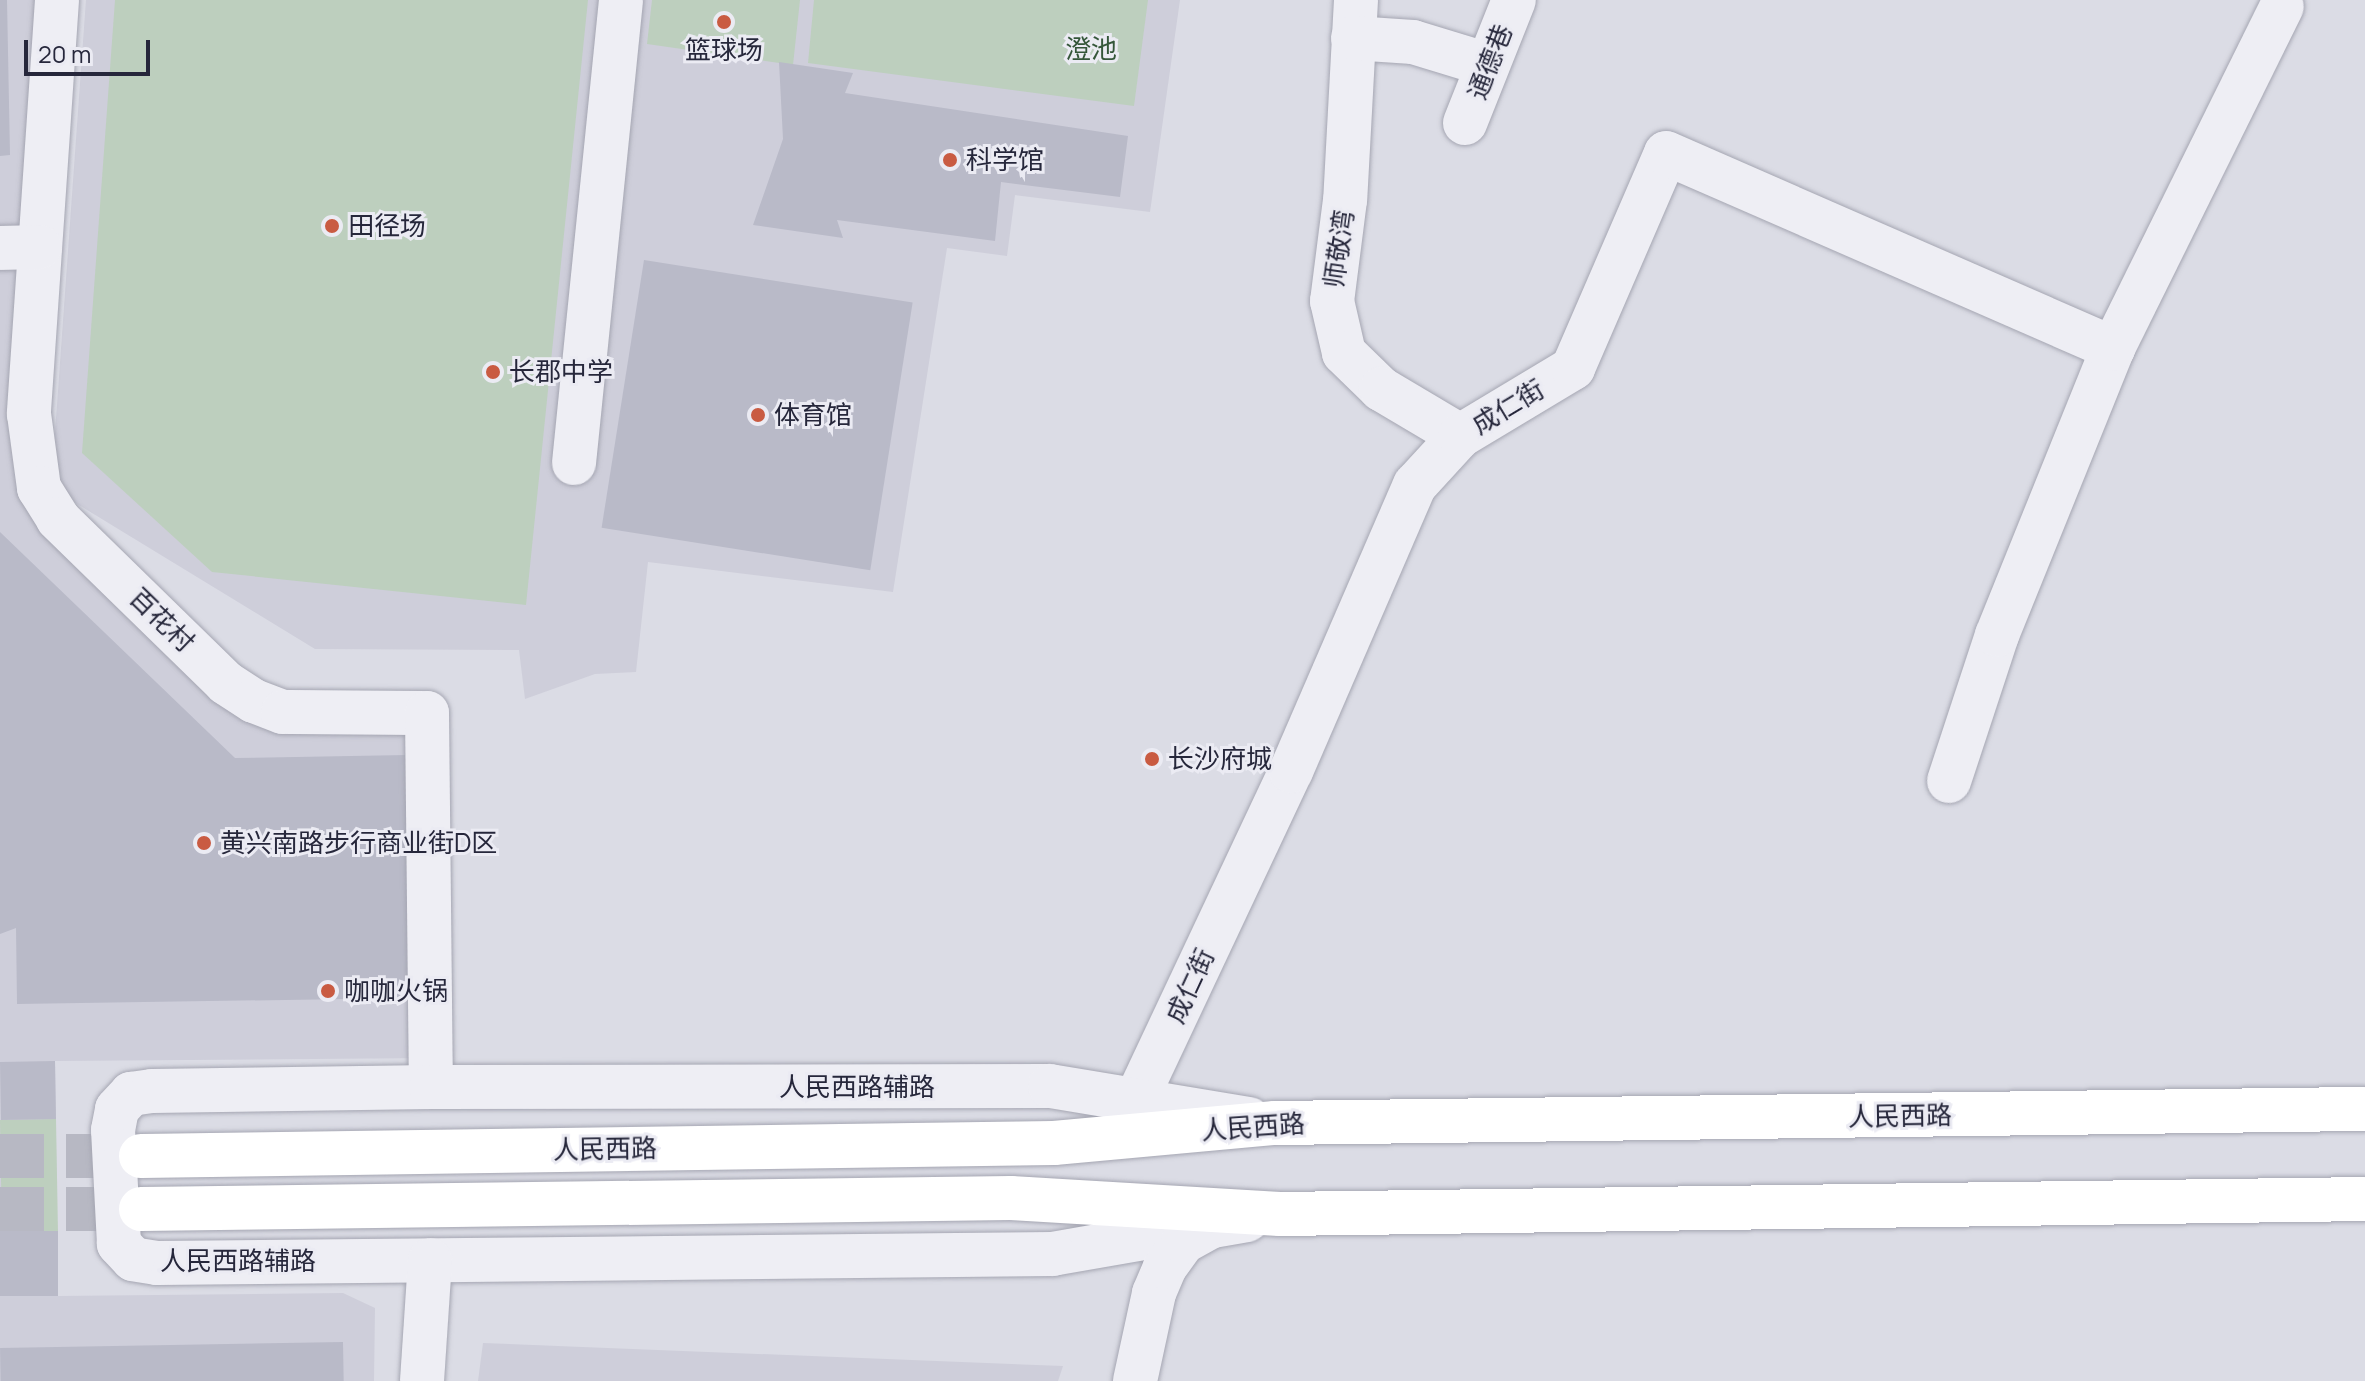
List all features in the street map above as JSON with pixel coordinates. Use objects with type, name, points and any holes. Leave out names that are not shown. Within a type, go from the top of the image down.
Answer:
[{"type":"main road","name":"人民西路","points":[[141,1156],[1054,1143],[1275,1123],[2365,1109]]},
{"type":"main road","name":"人民西路","points":[[141,1209],[1011,1198],[1280,1214],[2365,1199]]},
{"type":"street","name":"百花村","points":[[57,0],[20,248],[31,456],[39,488],[58,519],[226,683],[254,701],[283,712],[427,713],[431,1087]]},
{"type":"street","points":[[574,463],[621,0]]},
{"type":"street","name":"通德巷","points":[[1465,123],[1514,0]]},
{"type":"street","points":[[1949,781],[1997,635],[2113,348],[2282,6]]},
{"type":"street","points":[[1355,19],[1413,42],[1488,65]]},
{"type":"street","name":"师敬湾","points":[[1355,19],[1345,200],[1332,301],[1344,353],[1381,389],[1460,436]]},
{"type":"street","name":"成仁街","points":[[1136,1100],[1291,771],[1415,485],[1460,436],[1573,368],[1666,153],[2113,348]]},
{"type":"street","name":"人民西路辅路","points":[[1275,1123],[1050,1086],[431,1087],[152,1091],[131,1094],[117,1109],[113,1130],[115,1222],[119,1244],[133,1259],[430,1260],[1053,1254],[1280,1214]]},
{"type":"street","points":[[1135,1381],[1154,1293],[1165,1267],[1183,1242],[1212,1226]]},
{"type":"street","points":[[422,1381],[430,1260]]},
{"type":"shaded area","points":[[0,0],[57,0],[31,456],[226,683],[427,713],[431,1058],[55,1061],[58,1296],[343,1293],[375,1308],[374,1381],[0,1381]]},
{"type":"shaded area","name":"长郡中学","points":[[86,0],[1180,0],[1150,212],[1015,195],[1007,256],[947,248],[893,592],[648,562],[636,672],[595,674],[525,699],[519,650],[315,649],[51,488]]},
{"type":"shaded area","points":[[483,1343],[1063,1366],[1058,1381],[478,1381]]},
{"type":"green space","name":"田径场","points":[[115,0],[588,0],[526,605],[212,572],[82,453]]},
{"type":"green space","name":"篮球场","points":[[652,0],[800,0],[793,65],[647,44]]},
{"type":"green space","name":"澄池","points":[[814,0],[1148,0],[1134,106],[808,63]]},
{"type":"green space","points":[[56,1119],[58,1231],[2,1232],[0,1120]]},
{"type":"building","points":[[0,0],[7,0],[10,155],[0,156]]},
{"type":"building","name":"科学馆","points":[[779,62],[853,73],[845,93],[1128,136],[1120,197],[1001,182],[995,241],[837,220],[843,238],[753,225],[783,139]]},
{"type":"building","name":"体育馆","points":[[644,260],[913,303],[870,570],[602,528]]},
{"type":"building","name":"黄兴南路步行商业街D区","points":[[0,532],[235,758],[407,755],[411,998],[17,1004],[16,928],[0,934]]},
{"type":"building","points":[[55,1061],[56,1119],[1,1120],[0,1062]]},
{"type":"building","points":[[0,1231],[58,1231],[58,1296],[0,1296]]},
{"type":"building","points":[[343,1342],[344,1381],[1,1381],[0,1348]]},
{"type":"tunnel","points":[[0,1156],[141,1156]]},
{"type":"tunnel","points":[[0,1209],[141,1209]]},
{"type":"place","name":"篮球场","points":[[724,22]]},
{"type":"place","name":"科学馆","points":[[950,160]]},
{"type":"place","name":"田径场","points":[[332,226]]},
{"type":"place","name":"长郡中学","points":[[493,372]]},
{"type":"place","name":"体育馆","points":[[758,415]]},
{"type":"place","name":"长沙府城","points":[[1152,759]]},
{"type":"place","name":"黄兴南路步行商业街D区","points":[[204,843]]},
{"type":"place","name":"咖咖火锅","points":[[328,991]]}]
